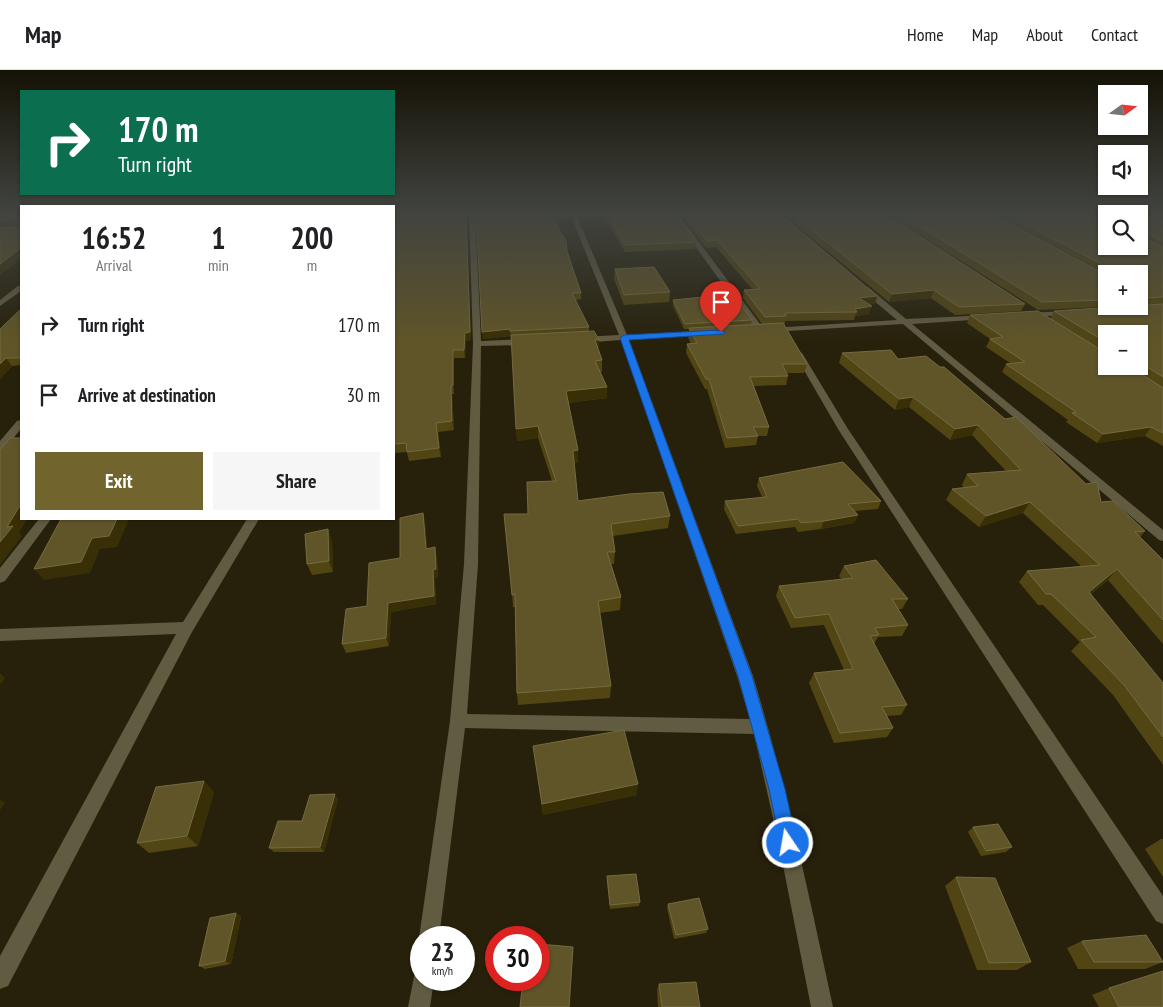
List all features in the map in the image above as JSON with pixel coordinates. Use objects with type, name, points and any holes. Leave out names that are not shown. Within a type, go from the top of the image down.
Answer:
[{"type":"street","points":[[431,926],[458,721],[471,564],[477,344],[474,255]]},
{"type":"street","points":[[590,255],[624,338],[745,676],[761,727],[777,789],[822,1007]]},
{"type":"street","points":[[705,255],[760,330]]},
{"type":"street","points":[[859,285],[1163,537]]},
{"type":"street","points":[[0,304],[20,289]]},
{"type":"street","points":[[1027,309],[1051,325]]},
{"type":"street","points":[[1016,316],[1082,312]]},
{"type":"street","points":[[750,331],[997,317]]},
{"type":"street","points":[[785,329],[843,429],[1163,914]]},
{"type":"street","points":[[575,340],[712,333]]},
{"type":"street","points":[[477,344],[536,342]]},
{"type":"street","points":[[0,446],[20,424]]},
{"type":"street","points":[[0,578],[44,520]]},
{"type":"street","points":[[0,978],[186,628],[252,520]]},
{"type":"street","points":[[0,635],[186,628]]},
{"type":"street","points":[[458,721],[761,727]]},
{"type":"street","points":[[419,1007],[421,991]]},
{"type":"building","points":[[0,255],[12,255],[0,264]]},
{"type":"building","points":[[395,255],[467,255],[470,332],[465,333],[464,350],[453,350],[452,421],[436,423],[439,448],[407,452],[406,443],[395,444]]},
{"type":"building","points":[[478,255],[568,255],[581,293],[572,293],[589,327],[510,331],[510,329],[482,332]]},
{"type":"building","points":[[730,255],[828,255],[877,296],[859,298],[872,306],[855,309],[857,312],[785,313],[786,316],[765,317],[744,290],[760,289]]},
{"type":"building","points":[[843,255],[949,255],[1025,304],[959,307],[934,290],[892,294]]},
{"type":"building","points":[[966,255],[1068,255],[1098,271],[1098,300],[1042,302]]},
{"type":"building","points":[[1084,255],[1163,255],[1163,297],[1148,298],[1148,265],[1103,265]]},
{"type":"building","points":[[654,267],[670,292],[624,295],[615,269]]},
{"type":"building","points":[[733,294],[752,320],[685,324],[673,300]]},
{"type":"building","points":[[1163,304],[1163,377],[1148,368],[1148,325],[1098,325],[1098,337],[1054,311],[1098,308],[1098,315],[1148,315],[1148,305]]},
{"type":"building","points":[[20,310],[20,358],[6,358],[0,364],[0,329]]},
{"type":"building","points":[[1038,311],[1098,348],[1098,375],[1143,375],[1163,388],[1163,433],[1151,427],[1103,434],[1072,413],[1076,412],[1006,364],[1025,362],[990,339],[1003,337],[970,315]]},
{"type":"building","points":[[783,323],[807,364],[782,364],[788,376],[750,377],[769,427],[753,427],[758,436],[727,438],[709,379],[706,379],[687,344],[697,343],[689,328]]},
{"type":"building","points":[[594,331],[599,340],[595,340],[602,360],[595,361],[607,387],[566,391],[578,450],[573,451],[578,501],[629,494],[663,492],[670,516],[611,524],[615,552],[607,552],[621,597],[598,601],[611,686],[517,693],[515,594],[512,595],[504,514],[528,514],[527,482],[556,481],[538,426],[516,429],[511,335]]},
{"type":"building","points":[[891,350],[898,359],[926,356],[940,367],[944,367],[1005,419],[1016,417],[1086,484],[1097,482],[1101,502],[1113,501],[1145,531],[1135,532],[1163,560],[1163,620],[1117,569],[1089,592],[1163,683],[1163,737],[1124,685],[1081,640],[1096,637],[1051,594],[1046,594],[1027,571],[1100,565],[1030,502],[986,516],[952,489],[978,486],[967,474],[1021,470],[978,425],[955,429],[913,397],[899,399],[842,353]]},
{"type":"building","points":[[10,438],[20,438],[20,506],[7,527],[13,526],[0,542],[0,450]]},
{"type":"building","points":[[843,462],[881,501],[848,504],[858,515],[824,521],[801,523],[798,519],[738,526],[725,501],[767,497],[759,478]]},
{"type":"building","points":[[423,513],[426,549],[435,547],[436,569],[433,570],[434,596],[388,603],[386,638],[342,644],[346,609],[367,606],[369,563],[400,558],[400,518]]},
{"type":"building","points":[[60,520],[117,520],[109,536],[92,538],[81,562],[34,569]]},
{"type":"building","points":[[328,529],[329,561],[307,564],[305,534]]},
{"type":"building","points":[[876,560],[908,599],[892,599],[908,625],[875,628],[879,635],[870,636],[907,705],[882,707],[893,728],[840,733],[814,673],[853,669],[829,614],[795,618],[779,586],[853,578],[844,566]]},
{"type":"building","points":[[624,730],[638,784],[542,804],[533,746]]},
{"type":"building","points":[[204,781],[187,836],[137,843],[156,787]]},
{"type":"building","points":[[335,794],[320,847],[269,848],[278,821],[302,821],[310,795]]},
{"type":"building","points":[[998,824],[1012,847],[986,851],[973,827]]},
{"type":"building","points":[[636,874],[640,902],[610,905],[607,876]]},
{"type":"building","points":[[956,877],[995,878],[1031,962],[989,963]]},
{"type":"building","points":[[699,898],[708,929],[676,935],[668,904]]},
{"type":"building","points":[[236,913],[225,961],[199,966],[210,918]]},
{"type":"building","points":[[1146,935],[1163,962],[1094,962],[1082,941]]},
{"type":"building","points":[[550,945],[573,947],[569,1007],[520,1007],[522,991],[550,991]]},
{"type":"building","points":[[1163,971],[1163,1007],[1119,1007],[1109,988]]},
{"type":"building","points":[[696,982],[700,1007],[662,1007],[659,984]]},
{"type":"route","points":[[721,332],[624,338],[745,676],[777,789],[788,843]]}]
